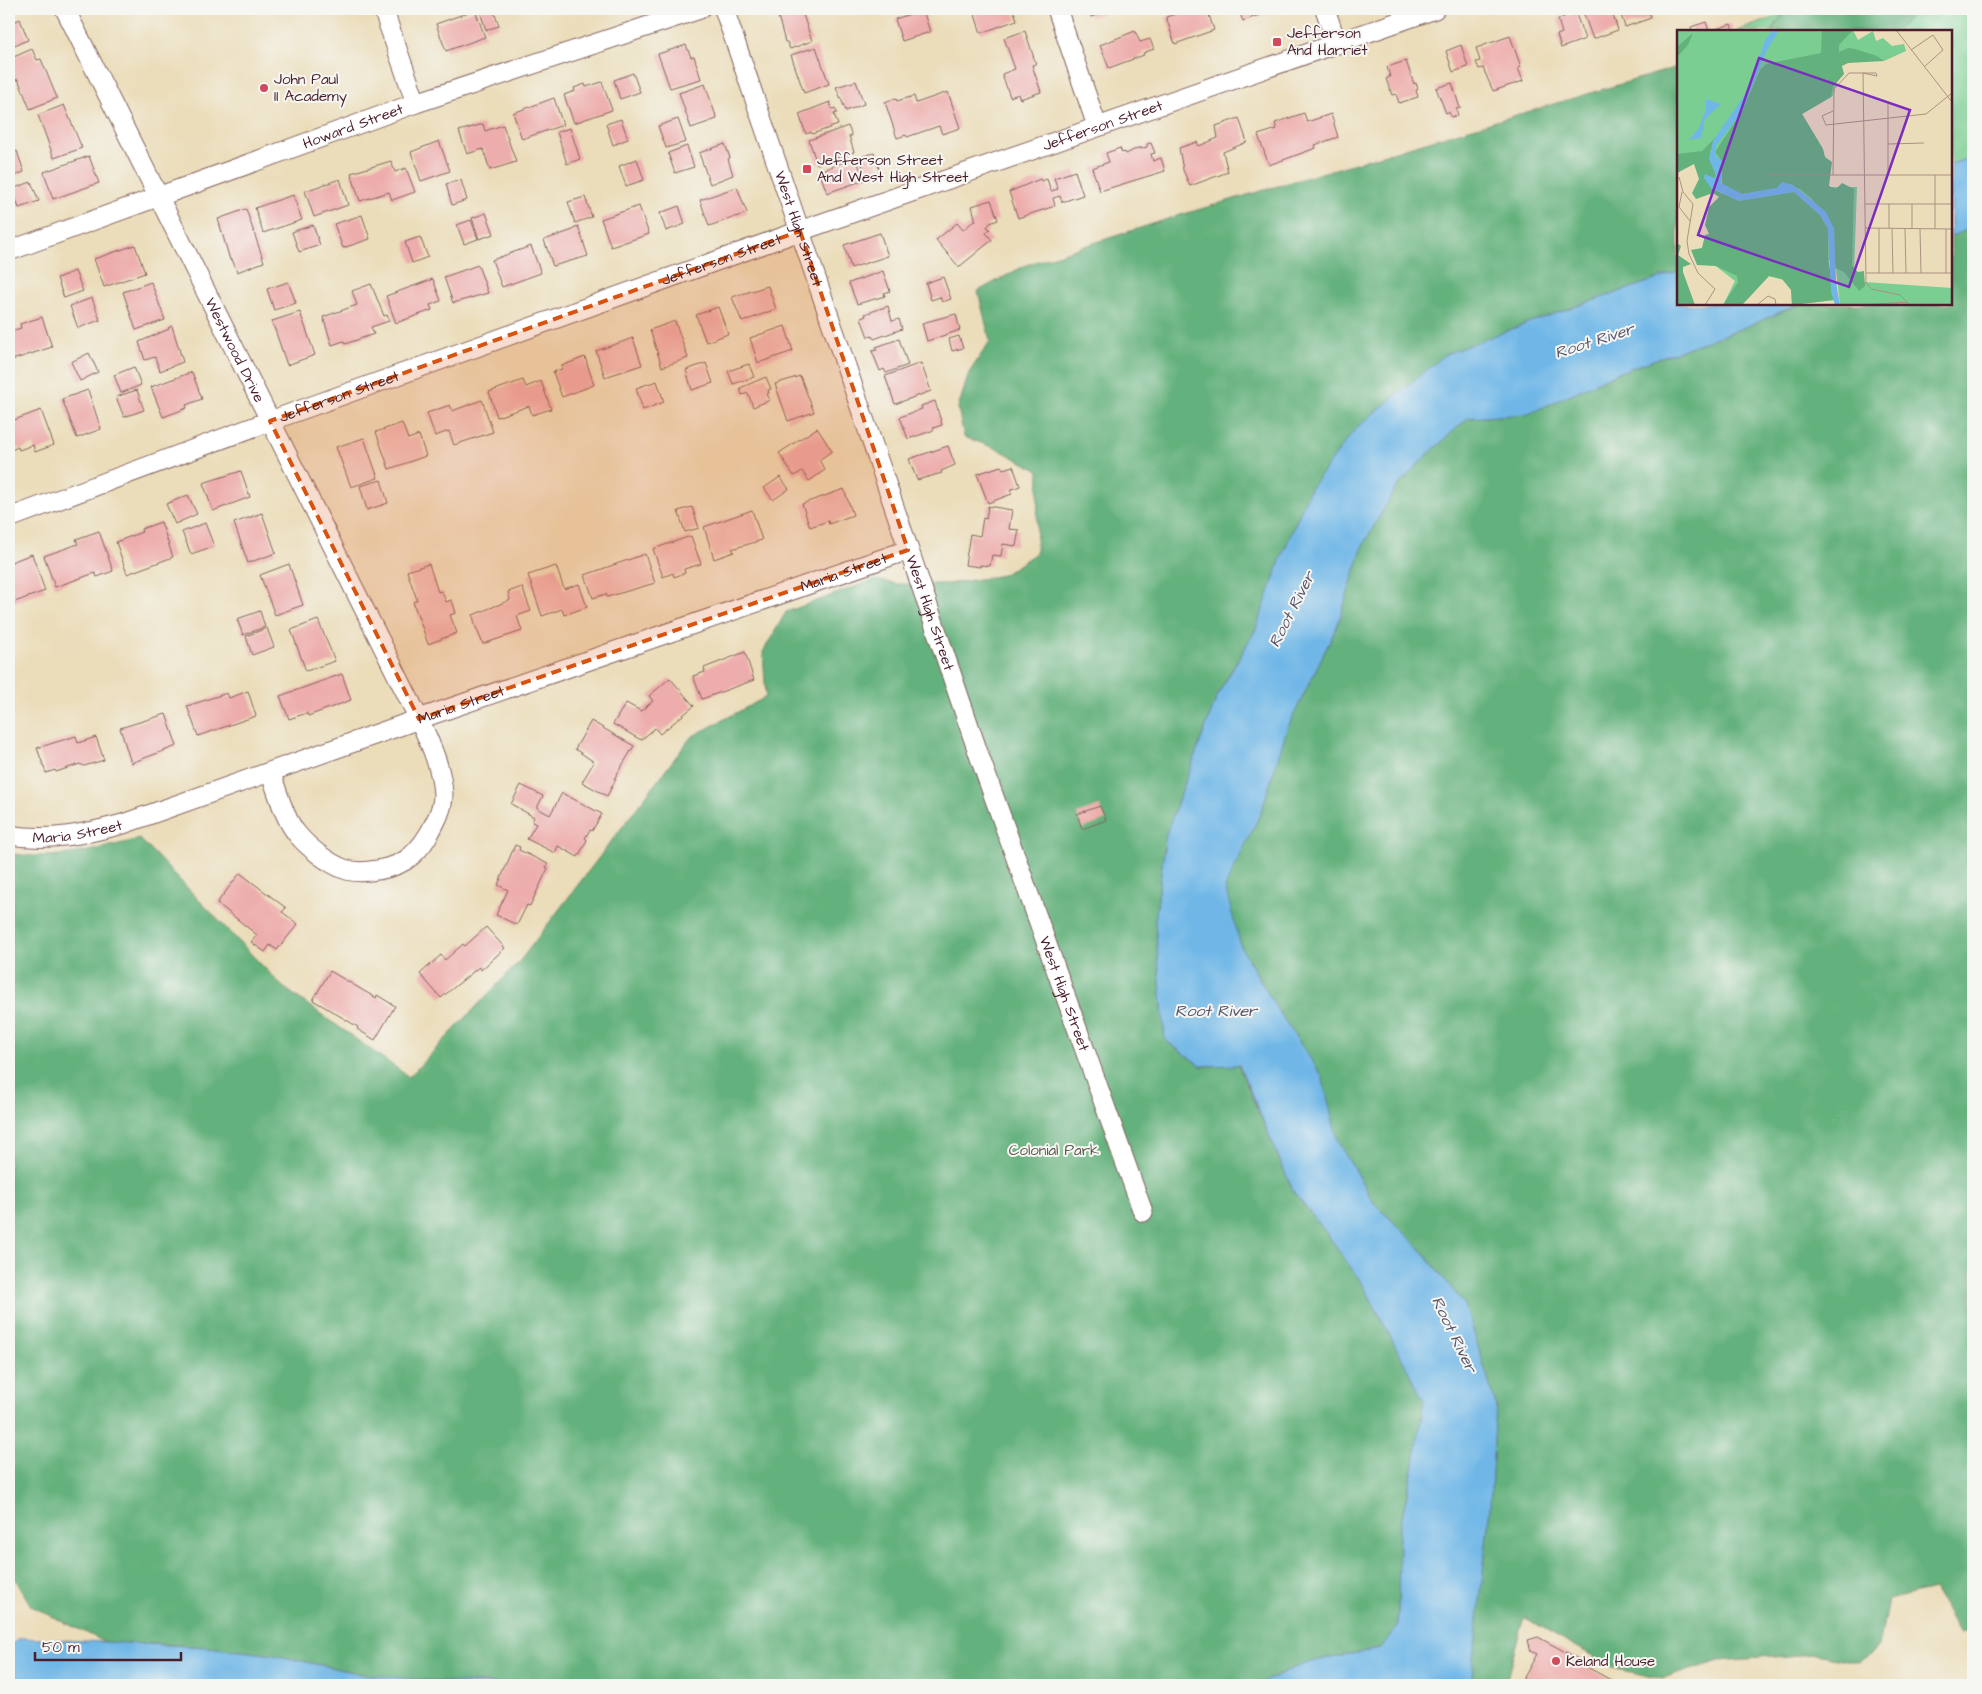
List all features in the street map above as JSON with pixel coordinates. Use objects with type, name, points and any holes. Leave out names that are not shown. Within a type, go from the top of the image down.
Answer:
[{"type":"street","name":"Westwood Drive","points":[[66,9],[419,719]]},
{"type":"street","points":[[383,9],[416,103]]},
{"type":"street","name":"Howard Street","points":[[9,251],[416,103],[700,9]]},
{"type":"street","name":"West High Street","points":[[724,9],[908,550],[1143,1212]]},
{"type":"street","points":[[1057,9],[1096,126]]},
{"type":"street","points":[[1325,9],[1337,44]]},
{"type":"street","name":"Jefferson Street","points":[[9,518],[270,421],[800,231],[1435,9]]},
{"type":"street","name":"Maria Street","points":[[9,835],[23,838],[54,838],[88,833],[123,824],[419,719],[908,550]]},
{"type":"street","points":[[270,772],[285,812],[297,834],[312,848],[344,870],[360,872],[394,867],[406,861],[420,848],[438,816],[443,797],[437,762],[419,719]]},
{"type":"highlighted area","points":[[800,231],[908,550],[419,719],[270,421]]},
{"type":"green space","points":[[1786,9],[1917,9],[1897,30],[1772,30]]},
{"type":"green space","points":[[1799,9],[1973,9],[1973,157],[1952,164],[1952,30],[1740,30]]},
{"type":"green space","name":"Colonial Park","points":[[1677,67],[1677,272],[1536,320],[1356,428],[1310,489],[1281,558],[1256,629],[1218,694],[1166,834],[1155,922],[1165,1040],[1201,1066],[1238,1065],[1294,1193],[1325,1231],[1364,1286],[1424,1401],[1414,1464],[1399,1530],[1398,1626],[1379,1649],[1304,1663],[1257,1685],[545,1685],[442,1682],[361,1674],[274,1655],[207,1647],[161,1644],[109,1644],[31,1606],[9,1568],[9,853],[42,856],[58,855],[140,839],[283,987],[409,1077],[519,962],[691,737],[766,697],[763,652],[786,612],[874,580],[898,584],[948,584],[1003,575],[1036,553],[1039,471],[998,449],[964,437],[958,408],[969,373],[990,341],[978,291],[1026,265],[1177,216]]},
{"type":"green space","points":[[1973,227],[1973,1630],[1959,1633],[1933,1589],[1888,1600],[1879,1646],[1858,1662],[1815,1654],[1718,1661],[1663,1679],[1616,1669],[1524,1617],[1505,1685],[1471,1685],[1490,1507],[1496,1405],[1465,1305],[1418,1246],[1374,1203],[1338,1142],[1322,1076],[1277,1009],[1241,947],[1224,887],[1261,812],[1287,729],[1338,624],[1363,545],[1396,488],[1425,457],[1468,418],[1528,414],[1617,373],[1748,326],[1797,305],[1952,305],[1952,237]]},
{"type":"water","points":[[1973,157],[1973,227],[1952,237],[1952,164]]},
{"type":"water","name":"Root River","points":[[1677,272],[1677,305],[1797,305],[1748,326],[1617,373],[1528,414],[1468,418],[1425,457],[1396,488],[1363,545],[1338,624],[1287,729],[1261,812],[1225,887],[1241,947],[1277,1009],[1322,1076],[1338,1142],[1374,1203],[1418,1246],[1465,1305],[1496,1405],[1490,1507],[1471,1685],[1257,1685],[1304,1663],[1379,1649],[1398,1626],[1399,1530],[1414,1464],[1424,1401],[1364,1286],[1325,1231],[1294,1193],[1239,1065],[1201,1066],[1165,1040],[1155,922],[1166,834],[1218,694],[1256,629],[1281,558],[1310,489],[1356,428],[1446,354],[1536,320]]},
{"type":"water","points":[[21,1638],[207,1647],[274,1655],[361,1674],[442,1682],[545,1685],[9,1685],[9,1643],[13,1643]]},
{"type":"building","points":[[479,9],[493,9],[499,26],[486,30]]},
{"type":"building","points":[[801,9],[812,41],[790,49],[787,42],[785,42],[778,16]]},
{"type":"building","points":[[973,9],[1013,9],[1017,20],[981,33]]},
{"type":"building","points":[[1088,9],[1114,9],[1091,17]]},
{"type":"building","points":[[1190,9],[1207,9],[1214,30],[1175,44],[1166,17]]},
{"type":"building","points":[[1235,9],[1276,9],[1243,21],[1239,11],[1237,12]]},
{"type":"building","points":[[1582,9],[1611,9],[1618,30],[1593,39]]},
{"type":"building","points":[[1619,9],[1648,9],[1651,18],[1625,27]]},
{"type":"building","points":[[475,10],[485,37],[446,51],[436,24]]},
{"type":"building","points":[[923,10],[930,32],[902,41],[895,19]]},
{"type":"building","points":[[1569,14],[1569,16],[1576,14],[1585,39],[1561,48],[1557,35],[1562,33],[1558,20]]},
{"type":"building","points":[[20,19],[28,40],[9,47],[9,24]]},
{"type":"building","points":[[1706,22],[1709,30],[1692,30],[1691,27]]},
{"type":"building","points":[[1731,24],[1733,30],[1714,30]]},
{"type":"building","points":[[1025,31],[1036,64],[1032,65],[1041,92],[1020,99],[1018,94],[1010,97],[1002,74],[1015,69],[1004,38]]},
{"type":"building","points":[[1135,31],[1140,42],[1150,39],[1154,49],[1143,53],[1144,55],[1109,68],[1100,45]]},
{"type":"building","points":[[1510,36],[1521,67],[1518,68],[1523,81],[1493,91],[1483,68],[1479,69],[1476,62],[1480,61],[1476,48]]},
{"type":"building","points":[[686,45],[691,57],[694,56],[701,79],[670,88],[658,54]]},
{"type":"building","points":[[1461,45],[1468,67],[1453,72],[1446,51]]},
{"type":"building","points":[[816,47],[829,84],[804,93],[791,55]]},
{"type":"building","points":[[32,49],[37,60],[41,59],[57,98],[30,109],[18,79],[9,83],[9,59]]},
{"type":"building","points":[[1406,61],[1414,84],[1416,83],[1418,89],[1416,90],[1418,97],[1399,103],[1396,94],[1392,95],[1386,79],[1390,77],[1387,67]]},
{"type":"building","points":[[633,73],[640,92],[620,99],[614,80]]},
{"type":"building","points":[[856,81],[864,104],[846,111],[836,87]]},
{"type":"building","points":[[602,82],[612,110],[574,123],[564,95],[575,91],[574,88],[585,84],[586,87]]},
{"type":"building","points":[[1452,83],[1460,108],[1456,109],[1458,115],[1451,117],[1449,112],[1446,113],[1436,88]]},
{"type":"building","points":[[705,84],[717,119],[691,128],[679,93]]},
{"type":"building","points":[[948,92],[960,128],[942,134],[939,126],[907,137],[906,135],[897,138],[885,102],[896,98],[897,101],[914,96],[916,103]]},
{"type":"building","points":[[554,98],[563,125],[522,139],[513,113]]},
{"type":"building","points":[[830,102],[832,109],[835,108],[837,113],[834,114],[838,125],[812,134],[811,132],[806,134],[799,114]]},
{"type":"building","points":[[64,105],[82,148],[54,158],[38,115]]},
{"type":"building","points":[[1304,113],[1307,122],[1331,114],[1338,137],[1315,145],[1316,148],[1269,165],[1258,135],[1277,129],[1275,123]]},
{"type":"building","points":[[1239,118],[1247,142],[1223,152],[1228,172],[1190,186],[1183,170],[1179,148],[1197,142],[1199,146],[1218,138],[1216,126]]},
{"type":"building","points":[[621,119],[628,139],[613,145],[606,124]]},
{"type":"building","points":[[678,119],[686,142],[666,148],[658,126]]},
{"type":"building","points":[[483,124],[485,131],[503,125],[516,162],[490,170],[483,149],[467,154],[459,131]]},
{"type":"building","points":[[848,126],[852,136],[849,136],[854,152],[817,164],[809,140]]},
{"type":"building","points":[[570,128],[580,159],[567,164],[557,132]]},
{"type":"building","points":[[439,141],[450,171],[421,181],[411,152]]},
{"type":"building","points":[[1151,143],[1155,153],[1151,154],[1153,161],[1161,158],[1165,171],[1100,191],[1092,168],[1109,162],[1106,153],[1120,148],[1122,153],[1125,152],[1126,154],[1140,147],[1140,149],[1147,147],[1147,144]]},
{"type":"building","points":[[725,144],[733,175],[710,184],[699,153]]},
{"type":"building","points":[[687,146],[694,167],[675,173],[668,153]]},
{"type":"building","points":[[17,151],[24,172],[9,178],[9,154]]},
{"type":"building","points":[[874,153],[880,172],[866,176],[860,157]]},
{"type":"building","points":[[89,156],[99,183],[53,199],[44,172]]},
{"type":"building","points":[[856,158],[864,180],[827,193],[819,171]]},
{"type":"building","points":[[637,159],[644,180],[626,186],[619,166]]},
{"type":"building","points":[[391,161],[395,172],[406,168],[415,192],[392,200],[389,192],[360,201],[351,173]]},
{"type":"building","points":[[1075,171],[1083,195],[1062,202],[1060,196],[1053,198],[1055,206],[1018,218],[1009,192],[1040,179],[1041,181],[1047,179],[1051,191],[1058,189],[1054,178]]},
{"type":"building","points":[[340,179],[348,205],[314,217],[305,191]]},
{"type":"building","points":[[461,180],[467,200],[452,205],[446,184]]},
{"type":"building","points":[[31,182],[39,201],[19,208],[12,189]]},
{"type":"building","points":[[737,187],[747,213],[709,226],[700,200]]},
{"type":"building","points":[[293,195],[302,220],[263,233],[255,208]]},
{"type":"building","points":[[585,197],[592,217],[575,223],[568,202]]},
{"type":"building","points":[[991,200],[998,220],[990,223],[987,227],[990,229],[986,233],[992,240],[959,267],[936,240],[957,223],[963,230],[975,220],[976,222],[972,206]]},
{"type":"building","points":[[639,206],[649,234],[611,247],[601,219]]},
{"type":"building","points":[[679,206],[685,224],[666,231],[660,213]]},
{"type":"building","points":[[246,209],[264,262],[237,272],[232,259],[230,260],[218,219]]},
{"type":"building","points":[[486,213],[494,234],[479,239],[472,218]]},
{"type":"building","points":[[362,215],[370,239],[343,248],[334,224]]},
{"type":"building","points":[[471,220],[478,239],[464,244],[457,225]]},
{"type":"building","points":[[313,225],[320,245],[299,252],[292,232]]},
{"type":"building","points":[[578,226],[588,256],[553,266],[544,240],[573,230],[573,228]]},
{"type":"building","points":[[880,233],[888,256],[851,268],[844,245]]},
{"type":"building","points":[[420,237],[428,257],[412,263],[405,242]]},
{"type":"building","points":[[135,245],[145,273],[104,287],[94,259]]},
{"type":"building","points":[[531,246],[541,273],[502,287],[492,260]]},
{"type":"building","points":[[478,265],[488,293],[453,303],[444,277]]},
{"type":"building","points":[[75,271],[83,291],[64,298],[57,278]]},
{"type":"building","points":[[883,271],[890,291],[884,293],[885,296],[857,304],[849,283]]},
{"type":"building","points":[[943,277],[951,299],[942,302],[940,297],[931,300],[926,283]]},
{"type":"building","points":[[433,279],[441,301],[430,305],[432,310],[396,323],[386,296]]},
{"type":"building","points":[[151,282],[165,320],[136,330],[123,292]]},
{"type":"building","points":[[288,282],[296,303],[274,310],[267,289]]},
{"type":"building","points":[[371,284],[384,316],[387,315],[389,321],[371,327],[374,334],[345,344],[344,341],[332,345],[323,317],[357,305],[352,291]]},
{"type":"building","points":[[768,286],[776,309],[742,322],[732,297]]},
{"type":"building","points":[[92,298],[100,320],[78,328],[70,306]]},
{"type":"building","points":[[888,306],[892,321],[899,319],[902,329],[874,339],[872,336],[868,337],[861,318],[866,316],[865,314]]},
{"type":"building","points":[[718,307],[728,334],[706,342],[696,315]]},
{"type":"building","points":[[300,312],[315,355],[287,365],[272,321]]},
{"type":"building","points":[[956,314],[960,330],[927,341],[922,323]]},
{"type":"building","points":[[42,317],[52,347],[9,361],[9,332],[21,328],[20,324]]},
{"type":"building","points":[[675,321],[688,358],[662,367],[650,330]]},
{"type":"building","points":[[172,326],[183,362],[160,371],[155,357],[145,360],[139,342]]},
{"type":"building","points":[[785,326],[793,351],[758,363],[750,338]]},
{"type":"building","points":[[959,336],[963,348],[952,351],[949,339]]},
{"type":"building","points":[[633,338],[642,365],[605,377],[596,351]]},
{"type":"building","points":[[899,339],[908,365],[886,373],[884,369],[880,371],[872,351],[877,350],[876,347]]},
{"type":"building","points":[[89,353],[98,372],[80,381],[71,362]]},
{"type":"building","points":[[585,357],[594,385],[562,397],[553,372],[562,369],[561,366]]},
{"type":"building","points":[[706,363],[713,383],[692,390],[686,370]]},
{"type":"building","points":[[921,363],[931,391],[895,404],[885,376]]},
{"type":"building","points":[[749,364],[754,377],[733,384],[728,371]]},
{"type":"building","points":[[134,367],[141,385],[121,393],[114,375]]},
{"type":"building","points":[[192,372],[202,399],[186,405],[187,408],[163,417],[151,387]]},
{"type":"building","points":[[800,376],[814,412],[788,421],[775,384]]},
{"type":"building","points":[[766,377],[771,389],[768,390],[769,393],[767,394],[770,400],[753,407],[748,393],[742,395],[740,388]]},
{"type":"building","points":[[523,380],[526,387],[541,381],[551,409],[532,415],[529,406],[497,417],[489,392]]},
{"type":"building","points":[[657,381],[664,402],[643,410],[636,388]]},
{"type":"building","points":[[88,390],[101,429],[77,438],[62,399]]},
{"type":"building","points":[[137,390],[144,410],[124,417],[116,397]]},
{"type":"building","points":[[482,400],[493,432],[454,445],[449,431],[435,436],[427,413],[450,405],[452,411]]},
{"type":"building","points":[[935,401],[942,425],[933,428],[934,430],[908,439],[900,417],[922,409],[921,406]]},
{"type":"building","points":[[41,410],[54,445],[35,452],[33,445],[19,450],[18,447],[9,451],[9,422]]},
{"type":"building","points":[[402,423],[408,439],[419,435],[426,456],[389,469],[376,432]]},
{"type":"building","points":[[817,428],[832,451],[819,460],[825,470],[809,481],[802,471],[794,476],[779,453]]},
{"type":"building","points":[[364,438],[378,478],[351,487],[336,447]]},
{"type":"building","points":[[948,446],[955,465],[941,471],[942,473],[917,480],[909,459]]},
{"type":"building","points":[[1001,466],[1003,469],[1013,466],[1020,486],[1010,490],[1012,494],[988,503],[977,474]]},
{"type":"building","points":[[241,471],[250,497],[213,511],[203,483]]},
{"type":"building","points":[[780,477],[789,489],[773,500],[764,488]]},
{"type":"building","points":[[381,480],[388,503],[367,510],[360,486]]},
{"type":"building","points":[[844,489],[853,515],[829,524],[828,521],[810,527],[802,504]]},
{"type":"building","points":[[188,495],[197,514],[175,524],[166,504]]},
{"type":"building","points":[[988,506],[1012,510],[1009,529],[1019,530],[1016,546],[1003,544],[1001,556],[992,555],[990,566],[965,565],[970,534],[980,536],[983,518],[986,519]]},
{"type":"building","points":[[692,507],[699,528],[685,532],[678,511]]},
{"type":"building","points":[[752,510],[762,540],[732,549],[734,552],[714,559],[704,527]]},
{"type":"building","points":[[262,513],[276,553],[248,563],[234,523]]},
{"type":"building","points":[[161,522],[173,557],[127,574],[116,542],[142,532],[141,529]]},
{"type":"building","points":[[205,523],[214,546],[191,554],[182,532]]},
{"type":"building","points":[[99,531],[113,571],[97,577],[95,573],[55,587],[44,556],[78,544],[76,539]]},
{"type":"building","points":[[691,536],[701,564],[684,569],[685,573],[674,577],[673,573],[663,577],[653,549]]},
{"type":"building","points":[[32,554],[45,591],[9,604],[9,567],[12,565],[11,562]]},
{"type":"building","points":[[645,554],[655,583],[607,597],[606,594],[593,598],[585,575]]},
{"type":"building","points":[[289,564],[303,605],[275,615],[260,575]]},
{"type":"building","points":[[429,564],[438,592],[442,591],[446,602],[452,600],[456,613],[450,615],[457,633],[428,644],[413,602],[417,600],[407,571]]},
{"type":"building","points":[[556,566],[564,589],[579,584],[587,607],[564,615],[562,609],[542,616],[528,575]]},
{"type":"building","points":[[522,587],[531,611],[517,616],[522,631],[483,644],[473,615],[510,600],[508,592]]},
{"type":"building","points":[[260,611],[265,627],[243,635],[237,619]]},
{"type":"building","points":[[318,620],[335,661],[306,671],[291,630]]},
{"type":"building","points":[[267,628],[274,647],[252,655],[246,636]]},
{"type":"building","points":[[745,652],[754,680],[702,699],[693,676],[705,672],[704,668]]},
{"type":"building","points":[[342,674],[351,700],[308,716],[307,713],[289,719],[280,696]]},
{"type":"building","points":[[670,678],[694,706],[660,734],[655,728],[641,740],[613,724],[626,703],[641,711],[653,701],[649,696]]},
{"type":"building","points":[[248,691],[256,716],[198,736],[187,706],[227,693],[229,698]]},
{"type":"building","points":[[166,714],[177,746],[131,763],[120,728]]},
{"type":"building","points":[[591,721],[634,746],[614,779],[616,779],[607,796],[582,782],[594,762],[575,749]]},
{"type":"building","points":[[76,736],[78,743],[96,737],[104,760],[46,773],[37,748]]},
{"type":"building","points":[[521,785],[543,796],[537,808],[550,815],[562,793],[602,814],[592,831],[590,830],[585,838],[587,840],[578,857],[558,846],[555,853],[527,839],[536,824],[532,822],[534,817],[511,804]]},
{"type":"building","points":[[1100,806],[1106,820],[1082,829],[1077,814]]},
{"type":"building","points":[[515,845],[520,847],[519,850],[548,864],[546,867],[548,868],[530,906],[527,905],[517,925],[496,915],[508,890],[498,885]]},
{"type":"building","points":[[240,873],[286,908],[282,912],[298,924],[277,950],[270,945],[265,952],[251,942],[257,935],[217,903]]},
{"type":"building","points":[[486,927],[505,948],[481,970],[479,967],[441,998],[420,974],[441,955],[445,960],[463,944],[465,946]]},
{"type":"building","points":[[330,971],[376,998],[377,995],[395,1006],[375,1040],[357,1029],[358,1027],[313,1000]]},
{"type":"building","name":"Keland House","points":[[1538,1637],[1620,1685],[1574,1685],[1564,1681],[1562,1685],[1530,1685],[1522,1681],[1537,1654],[1531,1651],[1528,1640]]},
{"type":"place","name":"Jefferson And Harriet","points":[[1277,42]]},
{"type":"place","name":"John Paul II Academy","points":[[264,88]]},
{"type":"place","name":"Jefferson Street And West High Street","points":[[807,169]]},
{"type":"place","name":"Keland House","points":[[1556,1661]]}]
